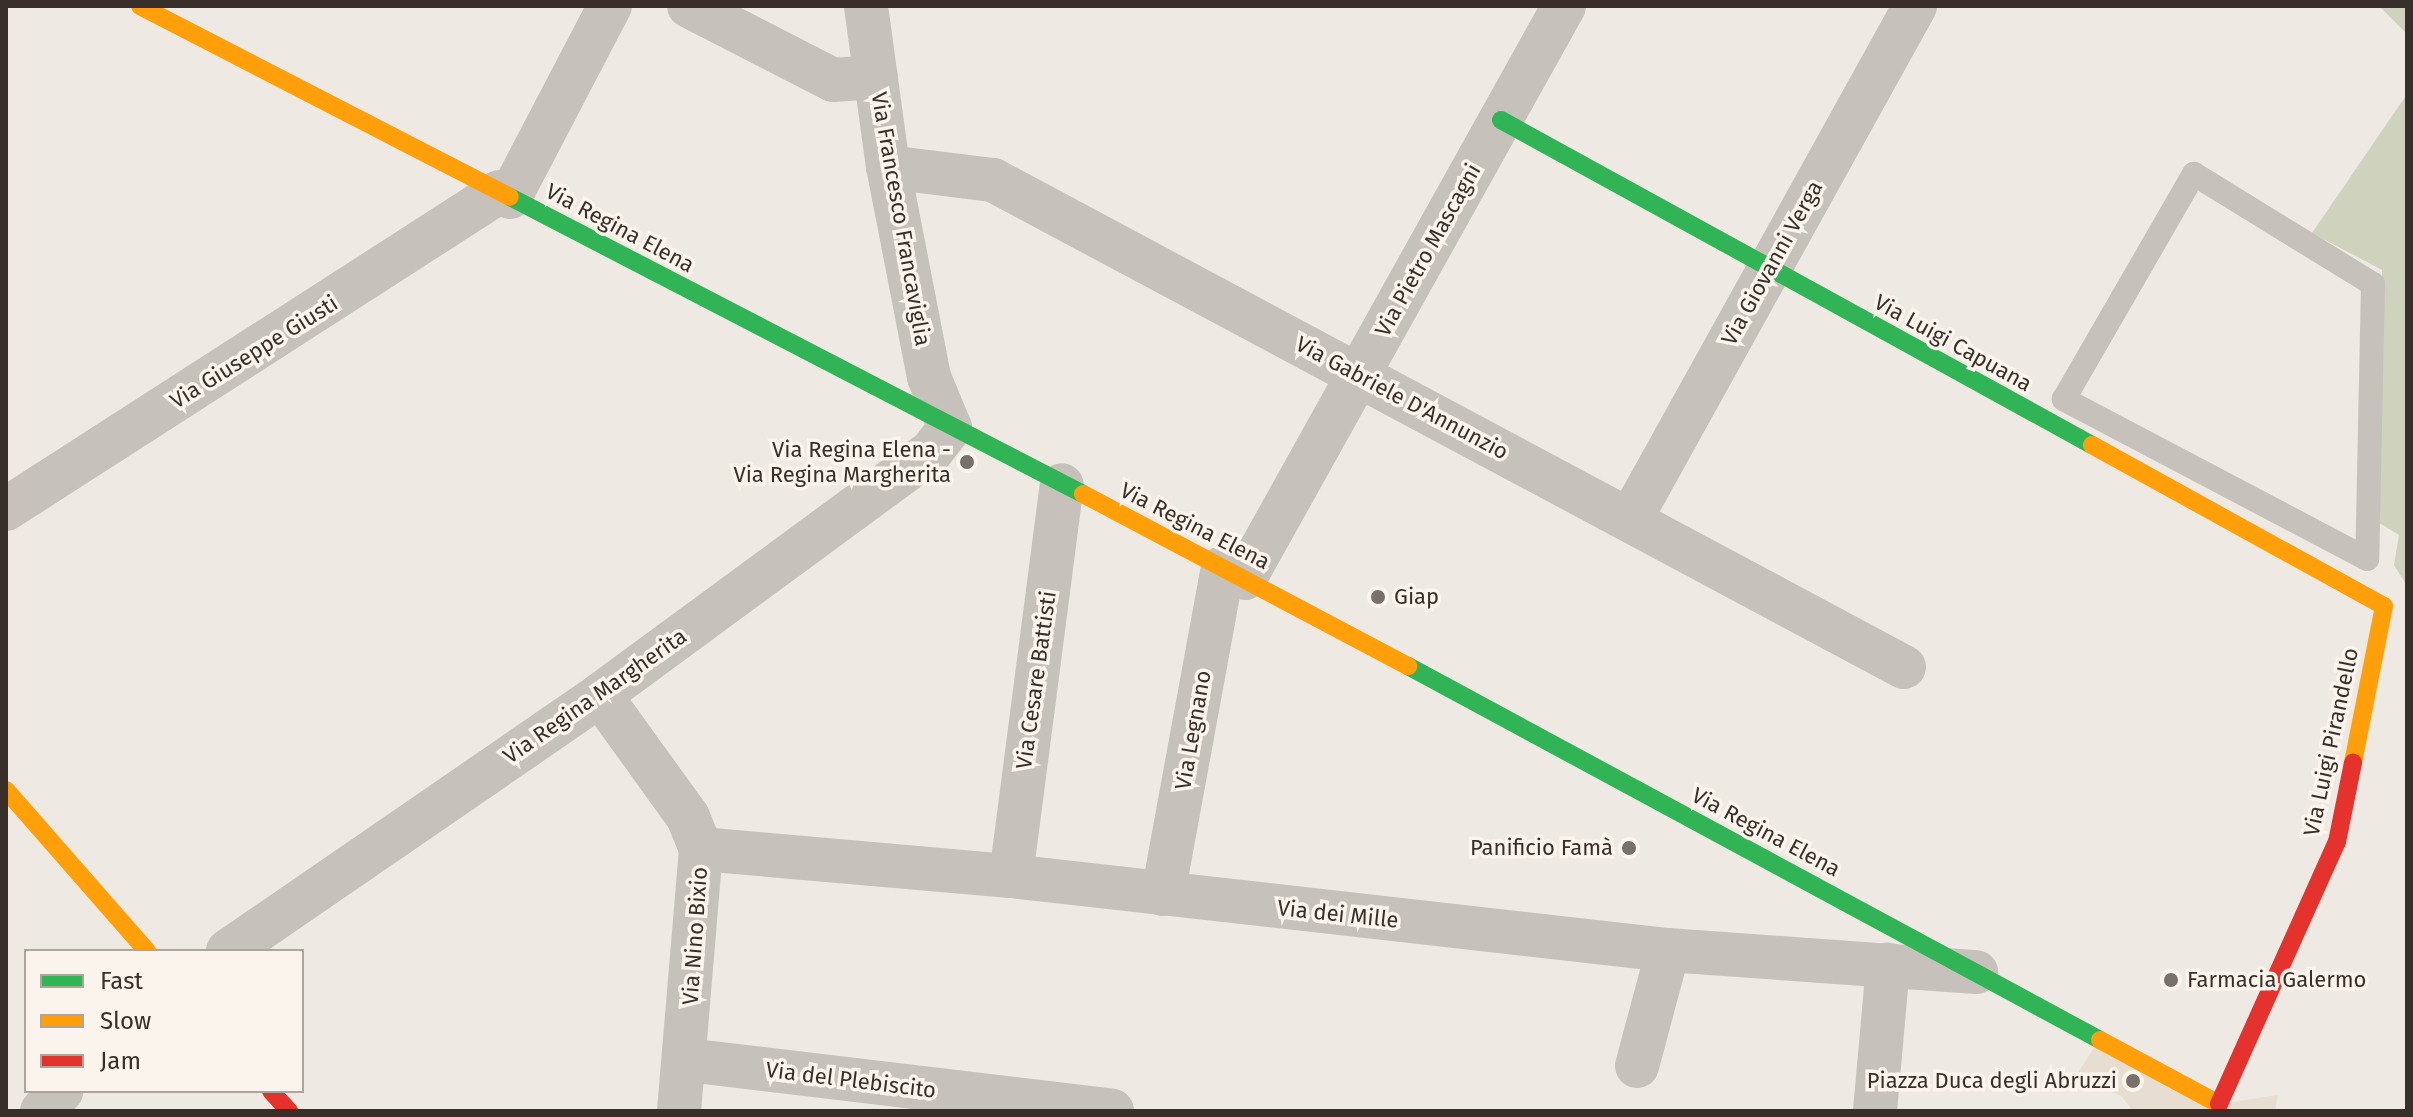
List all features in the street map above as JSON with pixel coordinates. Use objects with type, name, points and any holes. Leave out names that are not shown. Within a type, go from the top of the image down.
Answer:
[{"type":"street","name":"Via Regina Elena","points":[[140,6],[950,428],[1234,572],[2220,1107]]},
{"type":"street","points":[[505,195],[610,6]]},
{"type":"street","points":[[689,6],[833,80],[876,77]]},
{"type":"street","name":"Via Francesco Francaviglia","points":[[866,6],[888,167],[929,377],[950,428]]},
{"type":"street","name":"Via Pietro Mascagni","points":[[1234,572],[1359,375],[1564,6]]},
{"type":"street","name":"Via Giovanni Verga","points":[[1630,520],[1915,6]]},
{"type":"street","name":"Via Luigi Capuana","points":[[1501,120],[2384,606]]},
{"type":"street","name":"Via Gabriele D'Annunzio","points":[[888,167],[993,180],[1904,667]]},
{"type":"street","name":"Via Giuseppe Giusti","points":[[6,509],[505,195]]},
{"type":"street","name":"Via Regina Margherita","points":[[231,949],[600,695],[931,452],[950,428]]},
{"type":"street","name":"Via Cesare Battisti","points":[[1011,876],[1062,485]]},
{"type":"street","name":"Via Legnano","points":[[1163,894],[1234,572]]},
{"type":"street","name":"Via Luigi Pirandello","points":[[2220,1107],[2337,842],[2384,606]]},
{"type":"street","name":"Via Nino Bixio","points":[[600,695],[688,817],[701,849],[687,1060],[679,1111]]},
{"type":"street","points":[[6,790],[145,949]]},
{"type":"street","name":"Via dei Mille","points":[[701,849],[1011,876],[1668,950],[1976,972]]},
{"type":"street","points":[[1637,1066],[1668,950]]},
{"type":"street","points":[[1875,1111],[1888,965]]},
{"type":"street","name":"Via del Plebiscito","points":[[687,1060],[1112,1111]]},
{"type":"street","points":[[42,1111],[59,1093]]},
{"type":"street","points":[[74,1093],[91,1111]]},
{"type":"street","points":[[273,1093],[289,1111]]},
{"type":"lane","points":[[2194,174],[2373,284],[2367,559],[2064,399],[2194,174]]},
{"type":"lane","points":[[2384,606],[2407,621]]},
{"type":"green space","points":[[2379,6],[2407,6],[2407,34]]},
{"type":"green space","points":[[2407,94],[2407,586],[2394,565],[2399,535],[2376,521],[2382,270],[2312,233]]},
{"type":"shaded area","name":"Piazza Duca degli Abruzzi","points":[[2099,1040],[2219,1104],[2278,1095],[2275,1111],[2133,1111],[2122,1097],[2077,1074]]},
{"type":"traffic: fast","points":[[1501,120],[2092,445]]},
{"type":"traffic: fast","points":[[510,197],[1083,494]]},
{"type":"traffic: fast","points":[[1408,666],[2100,1040]]},
{"type":"traffic: slow","points":[[140,6],[510,197]]},
{"type":"traffic: slow","points":[[2092,445],[2384,606],[2353,763]]},
{"type":"traffic: slow","points":[[1083,494],[1408,666]]},
{"type":"traffic: slow","points":[[6,790],[145,949]]},
{"type":"traffic: slow","points":[[2100,1040],[2219,1104]]},
{"type":"traffic: jam","points":[[2219,1104],[2337,842],[2353,763]]},
{"type":"traffic: jam","points":[[273,1093],[289,1111]]},
{"type":"place","name":"Via Regina Elena - Via Regina Margherita","points":[[967,462]]},
{"type":"place","name":"Giap","points":[[1378,597]]},
{"type":"place","name":"Panificio Famà","points":[[1629,848]]},
{"type":"place","name":"Farmacia Galermo","points":[[2171,980]]},
{"type":"place","name":"Piazza Duca degli Abruzzi","points":[[2133,1081]]}]
